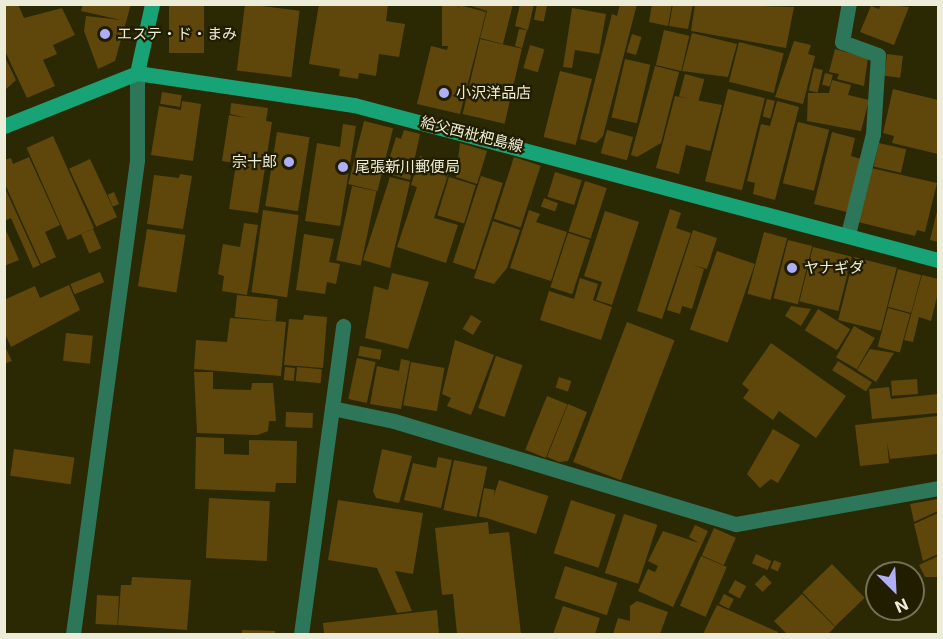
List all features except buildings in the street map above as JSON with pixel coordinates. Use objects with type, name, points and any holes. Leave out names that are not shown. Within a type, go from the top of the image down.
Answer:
[{"type":"main road","points":[[4,126],[137,73],[152,4]]},
{"type":"main road","name":"給父西枇杷島線","points":[[137,73],[354,105],[848,234],[939,260]]},
{"type":"street","points":[[848,234],[873,134],[878,55],[843,42],[849,4]]},
{"type":"street","points":[[73,634],[135,181],[137,73]]},
{"type":"street","points":[[301,634],[343,326]]},
{"type":"street","points":[[332,408],[394,421],[736,524],[939,488]]},
{"type":"place","name":"エステ・ド・まみ","points":[[105,34]]},
{"type":"place","name":"小沢洋品店","points":[[444,93]]},
{"type":"place","name":"宗十郎","points":[[289,162]]},
{"type":"place","name":"尾張新川郵便局","points":[[343,167]]},
{"type":"place","name":"ヤナギダ","points":[[792,268]]}]
